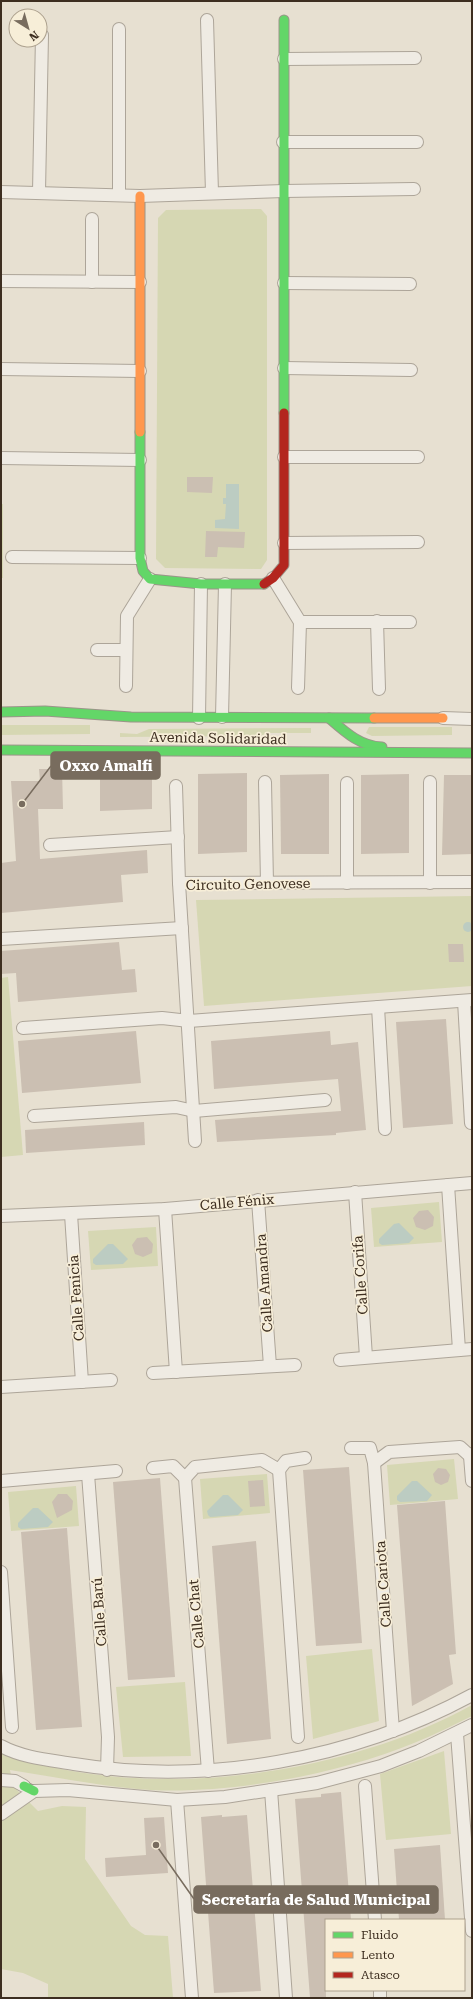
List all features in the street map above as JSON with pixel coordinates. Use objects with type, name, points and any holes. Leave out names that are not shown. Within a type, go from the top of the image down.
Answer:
[{"type":"street","points":[[207,20],[212,193]]},
{"type":"street","points":[[140,196],[140,558],[143,571],[150,579],[201,584],[263,585],[274,578],[284,565],[284,20]]},
{"type":"street","points":[[118,194],[119,29]]},
{"type":"street","points":[[39,192],[42,48]]},
{"type":"street","points":[[284,59],[415,58]]},
{"type":"street","points":[[283,142],[417,142]]},
{"type":"street","points":[[1,192],[118,194],[140,196],[284,191],[414,189]]},
{"type":"street","points":[[92,219],[92,282]]},
{"type":"street","points":[[1,281],[140,282]]},
{"type":"street","points":[[284,283],[410,284]]},
{"type":"street","points":[[284,368],[411,370]]},
{"type":"street","points":[[1,369],[140,371]]},
{"type":"street","points":[[284,457],[418,457]]},
{"type":"street","points":[[1,458],[140,460]]},
{"type":"street","points":[[284,543],[418,542]]},
{"type":"street","points":[[12,557],[140,558]]},
{"type":"street","points":[[274,578],[300,622],[298,688]]},
{"type":"street","points":[[126,686],[127,616],[150,579]]},
{"type":"street","points":[[199,718],[201,584]]},
{"type":"street","points":[[222,717],[225,584]]},
{"type":"street","points":[[377,621],[379,688]]},
{"type":"street","points":[[300,622],[410,622]]},
{"type":"street","points":[[97,650],[126,650]]},
{"type":"street","name":"Avenida Solidaridad","points":[[1,712],[45,711],[131,717],[199,718],[443,718]]},
{"type":"street","name":"Avenida Solidaridad","points":[[329,718],[357,741],[376,747],[420,747],[435,754]]},
{"type":"street","points":[[443,718],[472,719]]},
{"type":"street","name":"Avenida Solidaridad","points":[[1,750],[435,754],[472,753]]},
{"type":"street","points":[[265,782],[267,883]]},
{"type":"street","points":[[347,782],[347,883]]},
{"type":"street","points":[[430,782],[430,883]]},
{"type":"street","points":[[176,786],[179,883]]},
{"type":"street","points":[[50,845],[178,837]]},
{"type":"street","name":"Circuito Genovese","points":[[195,1141],[189,1021],[179,883],[472,882]]},
{"type":"street","points":[[1,939],[182,928]]},
{"type":"street","points":[[23,1028],[162,1018],[189,1021],[468,1000],[471,1123]]},
{"type":"street","points":[[378,1007],[385,1129]]},
{"type":"street","points":[[34,1116],[176,1107],[194,1111],[325,1100]]},
{"type":"street","name":"Calle Fénix","points":[[1,1216],[165,1209],[472,1183]]},
{"type":"street","points":[[448,1184],[459,1350]]},
{"type":"street","name":"Calle Corifa","points":[[355,1192],[366,1357]]},
{"type":"street","name":"Calle Amandra","points":[[258,1200],[270,1366]]},
{"type":"street","points":[[165,1209],[176,1372]]},
{"type":"street","name":"Calle Fenicia","points":[[71,1214],[82,1382]]},
{"type":"street","points":[[340,1360],[472,1349]]},
{"type":"street","points":[[153,1373],[296,1365]]},
{"type":"street","points":[[1,1387],[111,1380]]},
{"type":"street","points":[[374,1463],[389,1452],[460,1447],[471,1455],[472,1481]]},
{"type":"street","name":"Calle Cariota","points":[[351,1448],[370,1448],[374,1463],[393,1731]]},
{"type":"street","points":[[298,1737],[279,1470],[286,1461],[305,1458]]},
{"type":"street","points":[[153,1468],[173,1466],[184,1478],[195,1467],[262,1460],[279,1470]]},
{"type":"street","points":[[1,1481],[116,1472]]},
{"type":"street","name":"Calle Barú","points":[[88,1474],[108,1737],[106,1751],[107,1770]]},
{"type":"street","name":"Calle Chat","points":[[184,1478],[208,1771]]},
{"type":"street","points":[[1,1572],[12,1727]]},
{"type":"street","points":[[1,1746],[47,1760],[107,1770],[158,1772],[208,1771],[253,1766],[301,1757],[393,1731],[433,1715],[472,1695]]},
{"type":"street","points":[[1,1780],[15,1781],[29,1789],[68,1790],[177,1805],[317,1783],[380,1766],[419,1751],[457,1734],[472,1725]]},
{"type":"street","points":[[457,1734],[472,1931]]},
{"type":"street","points":[[365,1786],[375,1919]]},
{"type":"street","points":[[1,1814],[29,1789]]},
{"type":"street","points":[[271,1790],[286,1998]]},
{"type":"street","points":[[177,1805],[192,1998]]},
{"type":"green space","points":[[261,209],[267,216],[267,560],[261,569],[165,568],[156,559],[158,218],[166,210]]},
{"type":"green space","points":[[1,504],[3,504],[3,578],[1,578]]},
{"type":"green space","points":[[1,725],[90,725],[90,734],[1,735]]},
{"type":"green space","points":[[369,727],[452,727],[452,735],[372,736],[366,733]]},
{"type":"green space","points":[[311,728],[311,733],[269,733],[259,736],[120,737],[120,733],[137,734],[149,729]]},
{"type":"green space","points":[[472,896],[472,986],[204,1006],[196,900]]},
{"type":"green space","points":[[8,977],[23,1155],[1,1157],[1,978]]},
{"type":"green space","points":[[439,1202],[442,1242],[374,1247],[371,1208]]},
{"type":"green space","points":[[156,1227],[158,1266],[91,1270],[88,1231]]},
{"type":"green space","points":[[454,1459],[458,1499],[390,1505],[387,1465]]},
{"type":"green space","points":[[267,1474],[270,1513],[203,1519],[200,1479]]},
{"type":"green space","points":[[76,1486],[79,1526],[11,1531],[8,1492]]},
{"type":"green space","points":[[372,1649],[379,1721],[313,1739],[306,1656]]},
{"type":"green space","points":[[185,1682],[191,1756],[123,1757],[116,1687]]},
{"type":"green space","points":[[472,1705],[472,1716],[421,1740],[384,1754],[319,1773],[250,1785],[216,1789],[133,1789],[10,1770],[13,1786],[38,1811],[62,1806],[86,1807],[85,1859],[131,1926],[145,1935],[168,1936],[173,1998],[48,1998],[48,1984],[23,1973],[1,1969],[1,1752],[56,1768],[116,1777],[178,1779],[241,1775],[303,1765],[364,1750],[420,1730]]},
{"type":"green space","points":[[444,1751],[451,1834],[386,1840],[380,1774]]},
{"type":"shaded area","points":[[226,484],[239,484],[239,529],[215,528],[215,520],[225,519],[226,504],[223,504],[223,498],[226,498]]},
{"type":"shaded area","points":[[466,922],[470,922],[473,927],[470,932],[466,932],[463,929],[463,925]]},
{"type":"shaded area","points":[[399,1223],[414,1238],[409,1243],[382,1245],[379,1243],[379,1239],[394,1224]]},
{"type":"shaded area","points":[[108,1244],[113,1244],[128,1259],[123,1264],[96,1265],[93,1263],[93,1259]]},
{"type":"shaded area","points":[[412,1481],[417,1481],[432,1495],[427,1501],[400,1502],[397,1500],[397,1496]]},
{"type":"shaded area","points":[[223,1495],[228,1495],[243,1510],[238,1515],[210,1517],[207,1511]]},
{"type":"shaded area","points":[[33,1508],[38,1508],[53,1522],[48,1527],[21,1529],[18,1527],[18,1523]]},
{"type":"building","points":[[187,477],[213,477],[212,493],[187,492]]},
{"type":"building","points":[[206,531],[245,532],[244,548],[218,547],[217,557],[205,557]]},
{"type":"building","points":[[39,769],[62,769],[63,809],[38,809],[40,859],[147,850],[148,873],[121,875],[123,902],[1,913],[1,863],[16,861],[11,781],[40,781]]},
{"type":"building","points":[[152,769],[152,809],[100,811],[100,771]]},
{"type":"building","points":[[247,773],[247,852],[198,854],[198,774]]},
{"type":"building","points":[[329,774],[329,854],[281,854],[280,775]]},
{"type":"building","points":[[409,774],[409,853],[361,854],[361,775]]},
{"type":"building","points":[[444,775],[472,775],[472,854],[442,855]]},
{"type":"building","points":[[119,942],[122,970],[135,969],[137,992],[18,1002],[16,973],[1,974],[1,951]]},
{"type":"building","points":[[448,944],[463,944],[464,962],[449,962]]},
{"type":"building","points":[[446,1019],[453,1124],[403,1128],[396,1022]]},
{"type":"building","points":[[136,1031],[141,1083],[22,1093],[18,1041]]},
{"type":"building","points":[[330,1031],[331,1045],[358,1042],[366,1130],[336,1133],[336,1135],[217,1142],[215,1120],[341,1111],[338,1079],[214,1089],[211,1041]]},
{"type":"building","points":[[144,1122],[145,1145],[26,1153],[25,1130]]},
{"type":"building","points":[[428,1210],[434,1217],[433,1226],[425,1230],[416,1227],[413,1218],[419,1211]]},
{"type":"building","points":[[147,1237],[153,1244],[152,1253],[143,1257],[135,1254],[132,1245],[137,1238]]},
{"type":"building","points":[[349,1467],[362,1643],[316,1646],[303,1470]]},
{"type":"building","points":[[438,1468],[446,1469],[450,1475],[448,1482],[441,1485],[435,1482],[433,1474]]},
{"type":"building","points":[[160,1478],[175,1677],[128,1680],[113,1482]]},
{"type":"building","points":[[263,1480],[265,1506],[250,1507],[248,1481]]},
{"type":"building","points":[[58,1494],[67,1494],[73,1501],[72,1510],[57,1518],[52,1502]]},
{"type":"building","points":[[445,1501],[456,1654],[449,1655],[453,1684],[412,1706],[397,1505]]},
{"type":"building","points":[[67,1528],[82,1727],[36,1730],[21,1532]]},
{"type":"building","points":[[256,1541],[271,1739],[227,1744],[212,1546]]},
{"type":"building","points":[[341,1792],[351,1919],[325,1919],[326,1998],[310,1998],[295,1799],[321,1797],[321,1794]]},
{"type":"building","points":[[222,1815],[222,1817],[247,1815],[261,1991],[214,1993],[201,1817]]},
{"type":"building","points":[[164,1817],[168,1873],[106,1877],[105,1858],[146,1855],[144,1818]]},
{"type":"building","points":[[440,1845],[445,1919],[399,1919],[394,1849]]},
{"type":"traffic: fast","points":[[284,20],[284,413]]},
{"type":"traffic: fast","points":[[140,432],[140,558],[143,571],[150,579],[201,584],[264,584]]},
{"type":"traffic: fast","points":[[1,712],[45,711],[131,717],[374,718]]},
{"type":"traffic: fast","points":[[329,718],[347,733],[360,741],[382,747]]},
{"type":"traffic: fast","points":[[1,750],[472,753]]},
{"type":"traffic: fast","points":[[24,1786],[34,1791]]},
{"type":"traffic: slow","points":[[140,196],[140,432]]},
{"type":"traffic: slow","points":[[374,718],[443,718]]},
{"type":"traffic: jam","points":[[264,584],[273,578],[284,565],[284,413]]},
{"type":"place","name":"Oxxo Amalfi","points":[[22,804]]},
{"type":"place","name":"Secretaría de Salud Municipal","points":[[156,1845]]}]
